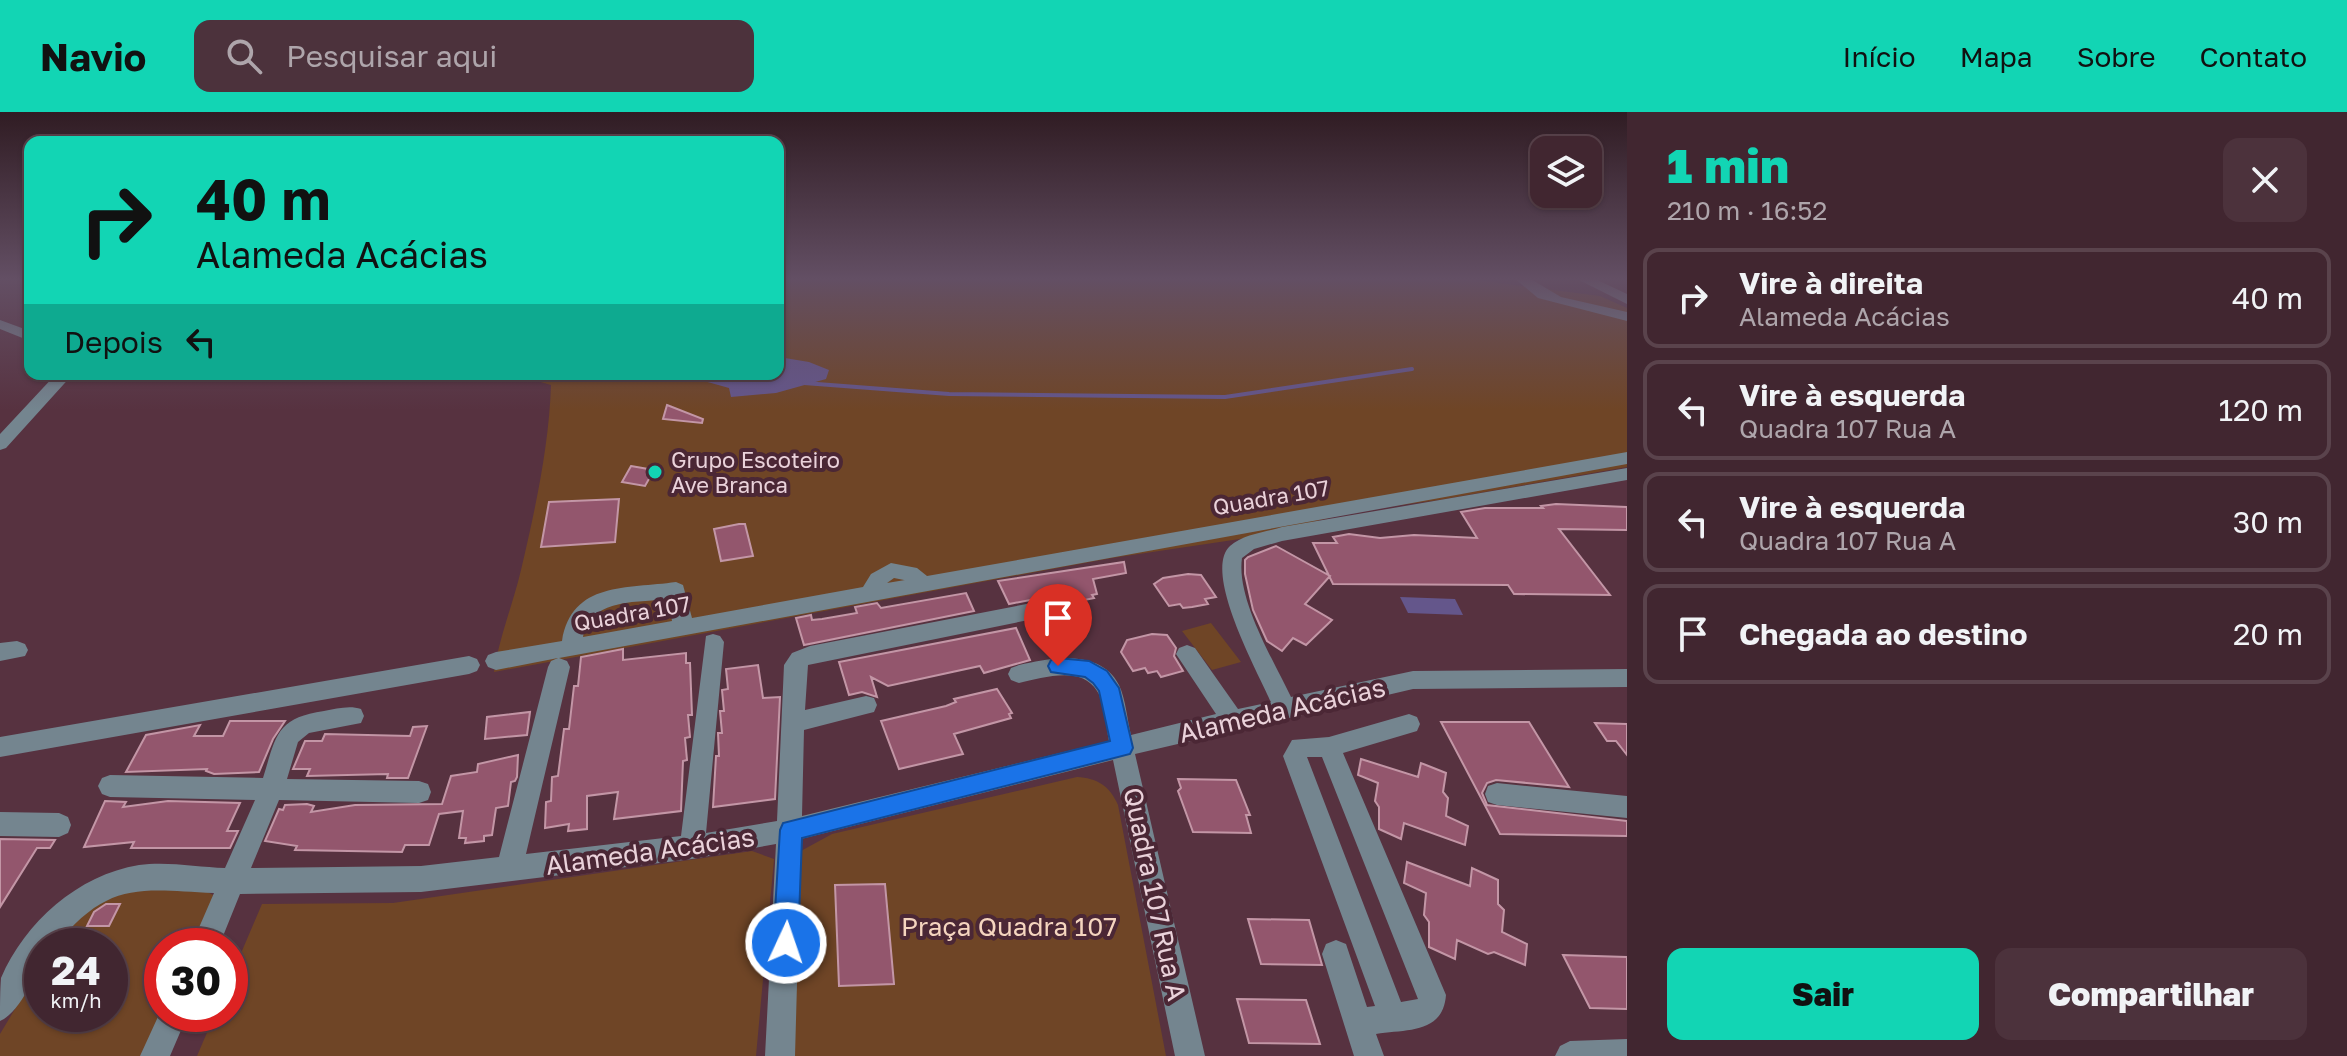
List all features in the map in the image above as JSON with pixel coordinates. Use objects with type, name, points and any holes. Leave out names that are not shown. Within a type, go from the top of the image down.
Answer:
[{"type":"street","points":[[0,324],[24,334]]},
{"type":"street","points":[[0,444],[59,380]]},
{"type":"street","name":"Quadra 107","points":[[496,661],[565,658],[684,629],[870,593],[1627,458]]},
{"type":"street","points":[[1285,708],[1228,572],[1232,556],[1245,545],[1282,534],[1627,474]]},
{"type":"street","points":[[509,870],[574,622],[587,606],[596,601],[676,590],[684,629]]},
{"type":"street","points":[[780,1056],[795,665],[800,659],[1068,604]]},
{"type":"street","points":[[692,847],[713,642]]},
{"type":"street","points":[[1187,654],[1233,720]]},
{"type":"street","points":[[0,747],[469,665]]},
{"type":"street","name":"Quadra 107 Rua A","points":[[1019,674],[1066,666],[1089,669],[1109,688],[1190,1056]]},
{"type":"street","name":"Alameda Acácias","points":[[1,1005],[53,926],[69,908],[106,886],[141,877],[235,881],[421,879],[692,847],[791,830],[1233,720],[1413,680],[1627,678]]},
{"type":"street","points":[[792,723],[866,705]]},
{"type":"street","points":[[213,928],[272,788],[288,736],[295,729],[315,720],[353,716]]},
{"type":"street","points":[[1393,1017],[1295,756],[1300,747],[1329,747],[1409,724]]},
{"type":"street","points":[[1329,747],[1432,995],[1431,1007],[1426,1012],[1358,1023]]},
{"type":"street","points":[[110,786],[419,792]]},
{"type":"street","points":[[1497,794],[1627,807]]},
{"type":"street","points":[[0,824],[59,825]]},
{"type":"street","points":[[1336,954],[1369,1056]]},
{"type":"street","points":[[155,1056],[166,1032]]},
{"type":"street","points":[[1570,1056],[1627,1054]]},
{"type":"green space","points":[[784,322],[1627,322],[1627,467],[1439,500],[1355,511],[1260,536],[1112,558],[494,672],[536,501],[551,385],[537,381],[491,380],[784,380]]},
{"type":"green space","points":[[1211,623],[1241,662],[1212,670],[1182,631]]},
{"type":"green space","name":"Praça Quadra 107","points":[[1077,777],[1102,784],[1118,805],[1166,1056],[789,1056],[799,852],[832,834]]},
{"type":"green space","points":[[752,851],[774,859],[756,1056],[197,1056],[207,1032],[248,1032],[248,937],[262,904],[393,903]]},
{"type":"green space","points":[[200,888],[213,895],[207,928],[144,928],[144,1032],[155,1032],[146,1056],[0,1056],[0,1034],[24,994],[24,1032],[128,1032],[128,928],[63,928],[115,891]]},
{"type":"shaded area","points":[[784,358],[809,362],[829,370],[826,379],[776,393],[731,397],[729,388],[700,380],[784,380]]},
{"type":"shaded area","points":[[1400,597],[1455,599],[1463,615],[1408,613]]},
{"type":"building","points":[[667,405],[703,419],[702,423],[663,419]]},
{"type":"building","points":[[631,466],[654,470],[645,486],[622,482]]},
{"type":"building","points":[[619,499],[615,542],[541,547],[549,502]]},
{"type":"building","points":[[1541,506],[1627,507],[1627,530],[1559,529],[1610,595],[1514,594],[1508,585],[1333,584],[1313,543],[1337,543],[1333,537],[1349,534],[1380,538],[1414,535],[1477,538],[1461,512],[1485,508],[1543,508]]},
{"type":"building","points":[[745,524],[753,556],[721,561],[714,529]]},
{"type":"building","points":[[1276,546],[1330,576],[1305,604],[1332,620],[1306,645],[1293,638],[1282,651],[1267,641],[1253,610],[1245,574],[1245,560],[1248,557]]},
{"type":"building","points":[[1124,562],[1126,573],[1093,579],[1097,594],[1092,595],[1094,598],[1080,601],[1076,595],[1067,593],[1009,604],[998,581]]},
{"type":"building","points":[[1201,575],[1216,597],[1205,599],[1208,604],[1183,608],[1180,604],[1169,606],[1154,584],[1163,578]]},
{"type":"building","points":[[966,593],[974,611],[804,645],[796,618],[811,615],[812,620],[822,619],[857,613],[855,607],[877,603],[881,608]]},
{"type":"building","points":[[1016,628],[1030,660],[984,673],[980,666],[888,686],[871,677],[877,697],[862,692],[849,695],[839,662]]},
{"type":"building","points":[[1152,634],[1167,635],[1176,648],[1174,656],[1183,671],[1161,677],[1157,671],[1148,673],[1145,668],[1133,671],[1121,652],[1127,640]]},
{"type":"building","points":[[623,649],[623,660],[686,653],[686,663],[690,663],[692,715],[688,715],[690,737],[685,738],[687,760],[683,761],[681,811],[614,819],[618,792],[587,796],[587,829],[568,831],[569,824],[545,828],[546,802],[551,801],[552,777],[558,776],[564,729],[569,729],[581,657]]},
{"type":"building","points":[[758,665],[763,698],[780,697],[775,799],[713,807],[716,756],[719,756],[718,733],[722,733],[720,711],[724,711],[722,690],[728,689],[726,669]]},
{"type":"building","points":[[997,689],[1012,713],[1009,714],[1011,718],[954,734],[963,754],[899,769],[881,721],[946,706],[956,702],[954,699]]},
{"type":"building","points":[[530,712],[527,735],[485,739],[487,717]]},
{"type":"building","points":[[230,721],[285,721],[273,739],[259,772],[214,774],[207,769],[126,772],[146,735],[200,725],[194,736],[223,736]]},
{"type":"building","points":[[1441,722],[1529,722],[1569,787],[1496,780],[1487,783],[1482,793],[1487,805],[1627,821],[1627,836],[1500,834]]},
{"type":"building","points":[[1595,723],[1627,724],[1627,755],[1616,741],[1607,741]]},
{"type":"building","points":[[427,726],[408,778],[387,778],[388,774],[307,776],[310,769],[293,769],[305,741],[322,741],[325,734],[410,736],[413,727]]},
{"type":"building","points":[[518,755],[517,777],[511,782],[508,806],[496,808],[492,835],[484,836],[484,841],[465,843],[466,838],[459,838],[463,811],[439,814],[429,845],[405,845],[402,852],[295,850],[297,846],[265,841],[279,809],[283,810],[285,805],[314,806],[311,812],[355,805],[442,804],[451,776],[477,772],[478,764]]},
{"type":"building","points":[[1361,759],[1418,777],[1421,763],[1446,773],[1443,792],[1448,798],[1446,816],[1468,826],[1465,845],[1404,823],[1401,839],[1379,829],[1379,807],[1375,801],[1378,783],[1358,775]]},
{"type":"building","points":[[1178,779],[1236,780],[1250,815],[1246,815],[1251,833],[1193,832],[1178,791],[1181,788]]},
{"type":"building","points":[[105,801],[126,802],[123,807],[168,801],[240,803],[227,831],[238,831],[230,848],[131,848],[134,842],[84,847]]},
{"type":"building","points":[[0,839],[55,840],[50,848],[37,848],[0,907]]},
{"type":"building","points":[[1407,862],[1470,886],[1472,868],[1498,880],[1498,904],[1504,910],[1502,932],[1527,944],[1525,965],[1494,952],[1488,954],[1457,940],[1455,959],[1429,947],[1429,922],[1424,915],[1426,893],[1404,883]]},
{"type":"building","points":[[885,884],[894,984],[839,986],[835,885]]},
{"type":"building","points":[[106,904],[120,904],[109,926],[87,926],[94,912]]},
{"type":"building","points":[[1248,919],[1309,920],[1322,965],[1261,964]]},
{"type":"building","points":[[1563,955],[1627,957],[1627,1009],[1590,1008]]},
{"type":"building","points":[[1237,999],[1306,1000],[1320,1044],[1249,1043]]},
{"type":"waterway","points":[[804,383],[949,394],[1225,397],[1412,369]]},
{"type":"place","name":"Grupo Escoteiro Ave Branca","points":[[655,472]]},
{"type":"route","points":[[786,943],[791,830],[1122,748],[1109,688],[1089,669],[1058,666]]}]
